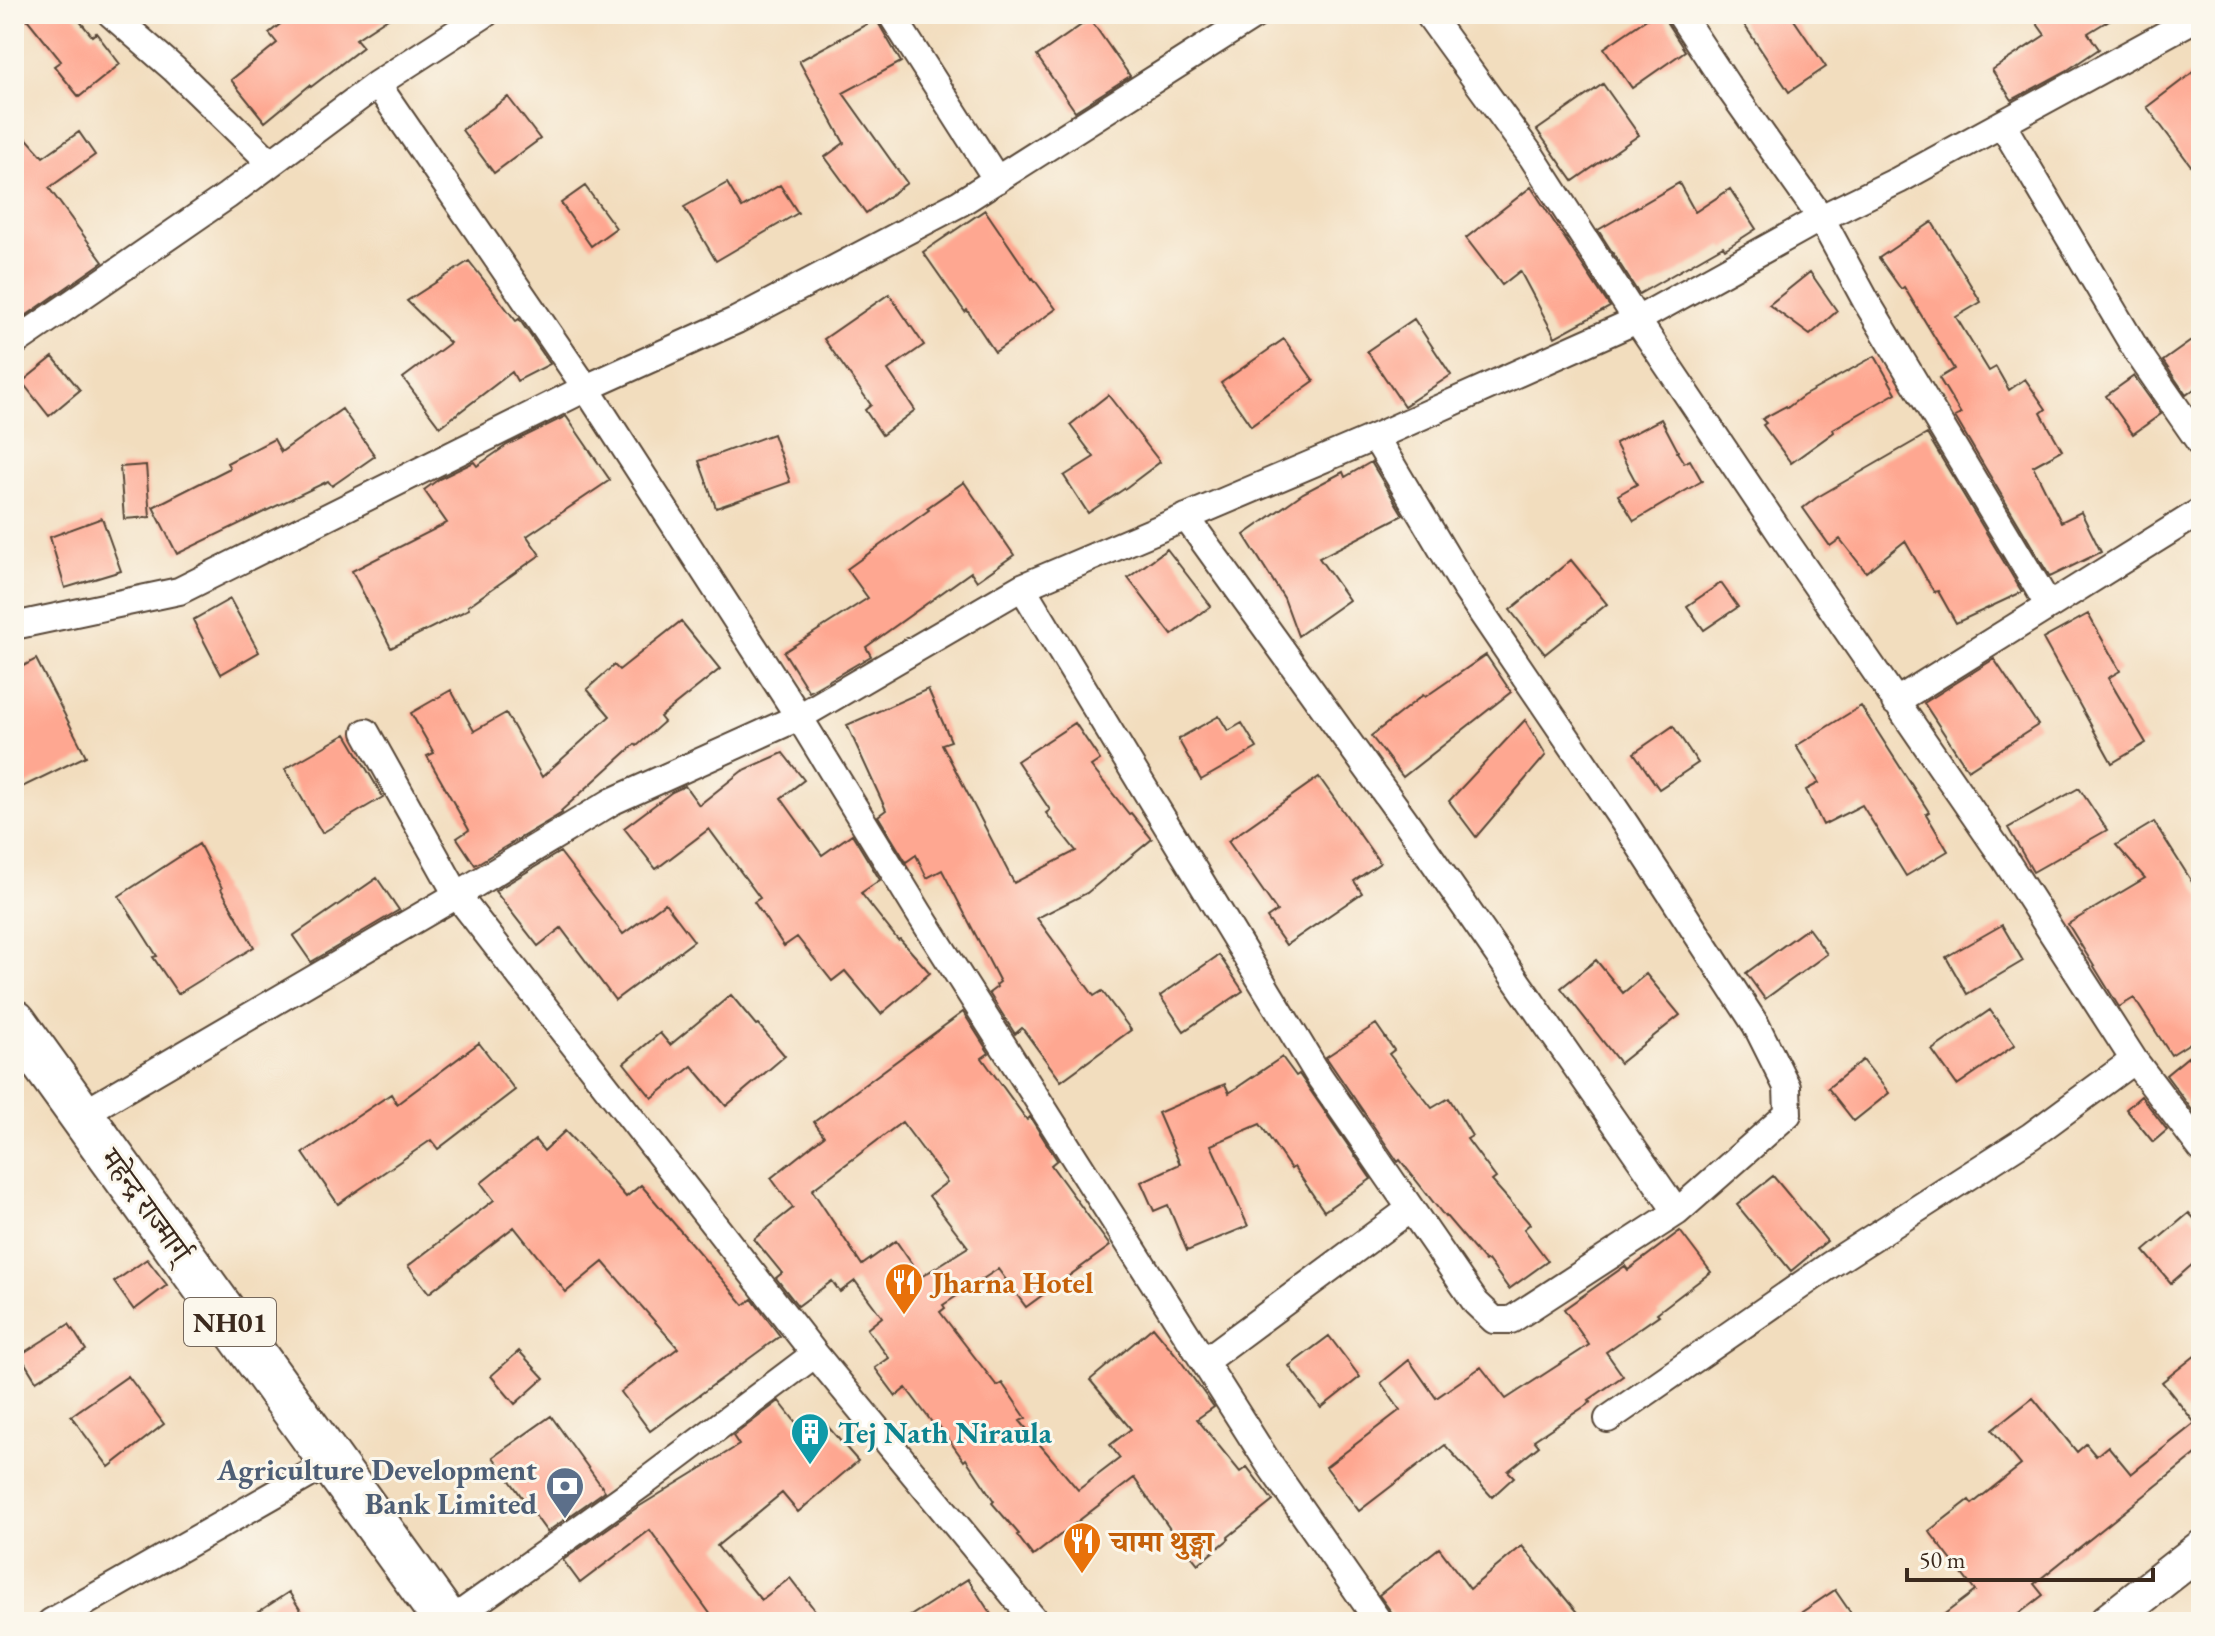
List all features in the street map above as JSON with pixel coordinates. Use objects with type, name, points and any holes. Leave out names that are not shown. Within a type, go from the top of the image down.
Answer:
[{"type":"highway","name":"महेन्द्र राज्मार्ग्","points":[[18,1037],[81,1115],[448,1622]]},
{"type":"main road","points":[[2108,1622],[2201,1549]]},
{"type":"street","points":[[111,14],[174,69],[271,163]]},
{"type":"street","points":[[14,343],[227,196],[377,84],[485,14]]},
{"type":"street","points":[[891,14],[997,180]]},
{"type":"street","points":[[14,626],[179,591],[586,388],[737,320],[960,203],[1257,14]]},
{"type":"street","points":[[1428,14],[1532,157],[1637,320],[2004,858],[2134,1060],[2201,1148]]},
{"type":"street","points":[[1680,14],[1821,218],[1866,301],[2049,606]]},
{"type":"street","points":[[81,1115],[613,801],[799,717],[1022,587],[1375,437],[1637,320],[2201,15]]},
{"type":"street","points":[[377,84],[586,388],[799,717],[919,913],[1269,1464],[1379,1622]]},
{"type":"street","points":[[2002,124],[2138,353],[2201,444]]},
{"type":"street","points":[[1022,587],[1319,1076],[1476,1303],[1494,1320],[1511,1320],[1677,1212],[1788,1114],[1787,1087],[1756,1025],[1626,825],[1465,588],[1375,437]]},
{"type":"street","points":[[1895,702],[2201,511]]},
{"type":"street","points":[[1186,517],[1404,819],[1677,1212]]},
{"type":"street","points":[[366,732],[457,895],[815,1354],[1036,1622]]},
{"type":"street","points":[[1608,1419],[1830,1265],[2031,1136],[2134,1060]]},
{"type":"street","points":[[1205,1361],[1410,1209]]},
{"type":"street","points":[[448,1622],[645,1482],[815,1354]]},
{"type":"street","points":[[51,1622],[331,1462]]},
{"type":"building","points":[[23,14],[74,14],[92,36],[96,33],[120,64],[79,97],[54,66],[61,61]]},
{"type":"building","points":[[293,14],[394,14],[356,39],[363,47],[265,122],[231,80],[277,43],[269,33]]},
{"type":"building","points":[[1654,14],[1664,14],[1685,51],[1632,88],[1604,48]]},
{"type":"building","points":[[1737,14],[1790,14],[1826,67],[1789,92]]},
{"type":"building","points":[[2030,14],[2119,14],[2088,33],[2099,49],[2012,100],[1992,70],[2045,35]]},
{"type":"building","points":[[876,19],[901,62],[843,93],[907,183],[866,213],[825,157],[844,143],[799,61]]},
{"type":"building","points":[[1090,19],[1130,76],[1075,111],[1037,56]]},
{"type":"building","points":[[2201,66],[2201,179],[2147,107]]},
{"type":"building","points":[[1603,84],[1639,135],[1573,181],[1537,130]]},
{"type":"building","points":[[508,97],[540,139],[494,173],[462,130]]},
{"type":"building","points":[[14,124],[43,157],[79,132],[95,155],[49,188],[103,262],[14,324]]},
{"type":"building","points":[[727,183],[742,208],[780,185],[798,213],[716,261],[684,207]]},
{"type":"building","points":[[1679,183],[1695,212],[1730,189],[1756,229],[1725,249],[1723,246],[1639,294],[1598,230]]},
{"type":"building","points":[[585,186],[616,228],[591,246],[561,203]]},
{"type":"building","points":[[1531,187],[1610,307],[1555,337],[1520,271],[1502,285],[1466,238]]},
{"type":"building","points":[[985,210],[1056,309],[995,352],[923,252]]},
{"type":"building","points":[[1932,222],[1981,302],[1956,317],[1989,371],[1996,367],[2009,390],[2025,379],[2046,409],[2041,413],[2062,450],[2033,466],[2061,522],[2081,512],[2101,552],[2050,577],[1955,417],[1961,414],[1939,378],[1954,369],[1904,287],[1901,289],[1879,258]]},
{"type":"building","points":[[469,261],[516,321],[519,319],[550,364],[517,381],[512,372],[440,427],[403,378],[450,343],[407,301]]},
{"type":"building","points":[[1810,272],[1837,311],[1810,335],[1769,305]]},
{"type":"building","points":[[889,294],[924,345],[888,370],[915,410],[882,435],[865,410],[871,405],[824,339]]},
{"type":"building","points":[[1414,319],[1451,375],[1404,406],[1367,351]]},
{"type":"building","points":[[2201,334],[2201,384],[2186,395],[2163,361]]},
{"type":"building","points":[[1284,339],[1314,381],[1251,426],[1221,383]]},
{"type":"building","points":[[1875,356],[1896,393],[1833,429],[1834,432],[1791,463],[1763,425],[1766,423],[1762,419],[1787,408]]},
{"type":"building","points":[[53,357],[80,390],[49,416],[22,382]]},
{"type":"building","points":[[2134,376],[2161,414],[2133,434],[2106,396]]},
{"type":"building","points":[[1108,395],[1160,462],[1088,513],[1064,476],[1094,457],[1070,425]]},
{"type":"building","points":[[342,409],[375,456],[332,486],[328,481],[177,554],[153,507],[230,468],[227,463],[274,439],[281,452]]},
{"type":"building","points":[[566,416],[610,480],[527,536],[540,555],[468,606],[469,609],[391,648],[352,571],[447,523],[424,490],[439,479],[474,462],[477,466],[507,445]]},
{"type":"building","points":[[1661,419],[1684,463],[1690,460],[1702,481],[1634,521],[1618,495],[1637,484],[1615,443]]},
{"type":"building","points":[[773,434],[790,482],[716,508],[699,461]]},
{"type":"building","points":[[1927,434],[2022,592],[1956,623],[1905,541],[1866,572],[1840,539],[1830,546],[1803,508]]},
{"type":"building","points":[[1371,462],[1403,515],[1319,558],[1349,600],[1298,636],[1284,598],[1244,535],[1303,493],[1343,472],[1345,477]]},
{"type":"building","points":[[146,465],[150,517],[124,519],[120,467]]},
{"type":"building","points":[[964,482],[1014,555],[977,581],[971,572],[866,647],[871,656],[809,692],[784,652],[868,598],[847,569]]},
{"type":"building","points":[[102,518],[121,571],[65,588],[50,537]]},
{"type":"building","points":[[1167,549],[1211,606],[1172,635],[1128,578]]},
{"type":"building","points":[[1571,560],[1607,604],[1545,654],[1510,610]]},
{"type":"building","points":[[1721,583],[1738,607],[1704,630],[1687,606]]},
{"type":"building","points":[[230,599],[259,652],[221,674],[193,620]]},
{"type":"building","points":[[2088,614],[2120,671],[2108,678],[2146,743],[2112,763],[2043,639]]},
{"type":"building","points":[[681,621],[720,669],[660,717],[664,722],[637,746],[635,744],[562,813],[475,865],[457,838],[469,830],[427,756],[434,753],[411,713],[451,690],[474,731],[506,713],[542,777],[610,716],[587,689],[614,665],[619,670]]},
{"type":"building","points":[[1486,655],[1511,692],[1403,777],[1371,736],[1423,695],[1425,697]]},
{"type":"building","points":[[36,659],[86,756],[14,791],[14,671]]},
{"type":"building","points":[[1994,659],[2038,725],[1968,770],[1924,703]]},
{"type":"building","points":[[928,689],[951,741],[942,744],[1014,883],[1076,851],[1046,813],[1050,810],[1017,761],[1075,723],[1100,760],[1091,766],[1152,839],[1087,893],[1037,918],[1094,996],[1102,991],[1131,1030],[1061,1081],[1022,1028],[1015,1034],[989,993],[1000,982],[942,870],[927,878],[916,855],[906,862],[878,816],[886,810],[847,725]]},
{"type":"building","points":[[1861,706],[1929,812],[1926,814],[1948,851],[1906,876],[1862,805],[1823,825],[1806,790],[1819,783],[1796,746]]},
{"type":"building","points":[[1219,716],[1228,731],[1242,723],[1257,748],[1201,780],[1178,739]]},
{"type":"building","points":[[1525,720],[1546,755],[1476,837],[1449,801]]},
{"type":"building","points":[[1673,726],[1698,763],[1659,789],[1634,753]]},
{"type":"building","points":[[346,734],[383,797],[322,833],[285,769]]},
{"type":"building","points":[[783,753],[804,780],[781,798],[822,855],[852,834],[880,880],[861,893],[898,940],[930,973],[881,1014],[845,971],[832,981],[797,937],[784,946],[754,902],[760,898],[709,829],[656,869],[624,828],[672,792],[685,786],[699,805],[742,771]]},
{"type":"building","points":[[1319,777],[1380,863],[1354,881],[1362,893],[1286,945],[1267,918],[1277,911],[1228,841]]},
{"type":"building","points":[[2079,788],[2107,830],[2033,872],[2008,828]]},
{"type":"building","points":[[2154,822],[2201,896],[2201,1036],[2171,1055],[2134,998],[2119,1007],[2068,924],[2145,878],[2116,845]]},
{"type":"building","points":[[199,844],[254,947],[178,994],[119,896]]},
{"type":"building","points":[[560,852],[623,934],[665,903],[694,941],[615,1000],[561,928],[538,946],[495,891]]},
{"type":"building","points":[[377,878],[399,910],[311,962],[293,936]]},
{"type":"building","points":[[2002,925],[2023,961],[1967,994],[1946,957]]},
{"type":"building","points":[[1808,928],[1827,954],[1765,999],[1746,973]]},
{"type":"building","points":[[1219,955],[1243,991],[1184,1031],[1160,996]]},
{"type":"building","points":[[1596,960],[1623,993],[1646,974],[1680,1015],[1620,1063],[1561,988]]},
{"type":"building","points":[[731,995],[785,1056],[726,1106],[692,1066],[652,1098],[624,1063],[660,1033],[670,1045]]},
{"type":"building","points":[[1990,1010],[2015,1045],[1957,1085],[1932,1050]]},
{"type":"building","points":[[963,1012],[989,1053],[982,1058],[1027,1120],[1030,1117],[1057,1160],[1051,1165],[1110,1246],[1026,1307],[998,1269],[943,1305],[945,1308],[940,1312],[997,1386],[1002,1383],[1026,1418],[1020,1421],[1078,1490],[1120,1458],[1110,1445],[1131,1429],[1090,1380],[1153,1327],[1214,1407],[1197,1419],[1240,1472],[1247,1467],[1273,1501],[1198,1564],[1134,1478],[1033,1556],[992,1503],[994,1501],[966,1459],[964,1461],[937,1423],[934,1425],[906,1388],[896,1396],[875,1368],[889,1358],[867,1329],[882,1317],[855,1281],[840,1292],[832,1281],[798,1306],[776,1278],[782,1273],[754,1239],[793,1208],[771,1178],[824,1136],[814,1122]],"holes":[[[902,1122],[947,1182],[929,1196],[968,1247],[921,1277],[896,1241],[862,1265],[812,1190]]]},
{"type":"building","points":[[1376,1024],[1394,1050],[1389,1054],[1432,1108],[1449,1098],[1472,1136],[1467,1139],[1496,1178],[1492,1181],[1530,1224],[1524,1229],[1548,1261],[1509,1289],[1488,1260],[1485,1262],[1400,1160],[1398,1162],[1326,1057]]},
{"type":"building","points":[[479,1043],[515,1090],[438,1149],[431,1140],[338,1204],[303,1153],[391,1094],[397,1104]]},
{"type":"building","points":[[2189,1056],[2201,1070],[2201,1122],[2166,1075]]},
{"type":"building","points":[[1282,1057],[1296,1076],[1299,1074],[1371,1179],[1324,1211],[1260,1124],[1211,1145],[1248,1226],[1187,1251],[1168,1205],[1154,1211],[1141,1182],[1180,1164],[1158,1113],[1225,1084],[1229,1093]]},
{"type":"building","points":[[1863,1060],[1889,1093],[1854,1121],[1828,1088]]},
{"type":"building","points":[[2141,1096],[2167,1130],[2153,1142],[2126,1109]]},
{"type":"building","points":[[565,1131],[626,1197],[641,1185],[744,1305],[752,1299],[780,1336],[650,1431],[621,1392],[678,1348],[603,1262],[566,1292],[514,1227],[429,1293],[408,1266],[494,1200],[481,1183],[535,1140],[544,1151]]},
{"type":"building","points":[[1773,1176],[1827,1241],[1791,1271],[1737,1205]]},
{"type":"building","points":[[2189,1213],[2201,1226],[2201,1257],[2171,1283],[2144,1251]]},
{"type":"building","points":[[1680,1231],[1711,1272],[1657,1313],[1659,1315],[1606,1352],[1623,1376],[1589,1400],[1591,1402],[1534,1440],[1539,1446],[1508,1471],[1514,1477],[1492,1497],[1445,1445],[1359,1511],[1326,1467],[1400,1410],[1381,1383],[1409,1360],[1436,1398],[1481,1367],[1506,1399],[1589,1345],[1564,1309],[1625,1266],[1628,1270]]},
{"type":"building","points":[[147,1259],[167,1285],[134,1310],[114,1282]]},
{"type":"building","points":[[69,1324],[86,1350],[36,1381],[20,1355]]},
{"type":"building","points":[[1329,1336],[1360,1377],[1321,1408],[1289,1366]]},
{"type":"building","points":[[519,1351],[544,1378],[515,1404],[491,1376]]},
{"type":"building","points":[[2201,1351],[2201,1450],[2034,1584],[2043,1595],[2008,1622],[1934,1622],[1975,1591],[1929,1531],[1969,1500],[1972,1504],[2021,1465],[1992,1430],[2033,1398],[2077,1452],[2086,1444],[2096,1456],[2108,1446],[2131,1474],[2195,1423],[2162,1382]]},
{"type":"building","points":[[128,1376],[164,1424],[109,1467],[71,1416]]},
{"type":"building","points":[[779,1401],[805,1434],[822,1420],[858,1461],[798,1512],[782,1493],[717,1546],[761,1600],[790,1578],[824,1622],[716,1622],[650,1530],[580,1583],[563,1560],[635,1509],[739,1445],[733,1436]]},
{"type":"building","points":[[551,1416],[605,1491],[547,1532],[493,1457]]},
{"type":"building","points":[[1522,1546],[1585,1622],[1395,1622],[1379,1595],[1439,1548],[1470,1589]]},
{"type":"building","points":[[968,1579],[996,1622],[901,1622]]},
{"type":"building","points":[[1835,1590],[1857,1622],[1787,1622]]},
{"type":"building","points":[[289,1592],[308,1622],[243,1622]]},
{"type":"place","name":"Jharna Hotel","points":[[904,1316]]},
{"type":"place","name":"Tej Nath Niraula","points":[[810,1466]]},
{"type":"place","name":"Agriculture Development Bank Limited","points":[[565,1520]]},
{"type":"place","name":"चामा थुङ्मा","points":[[1082,1575]]}]
